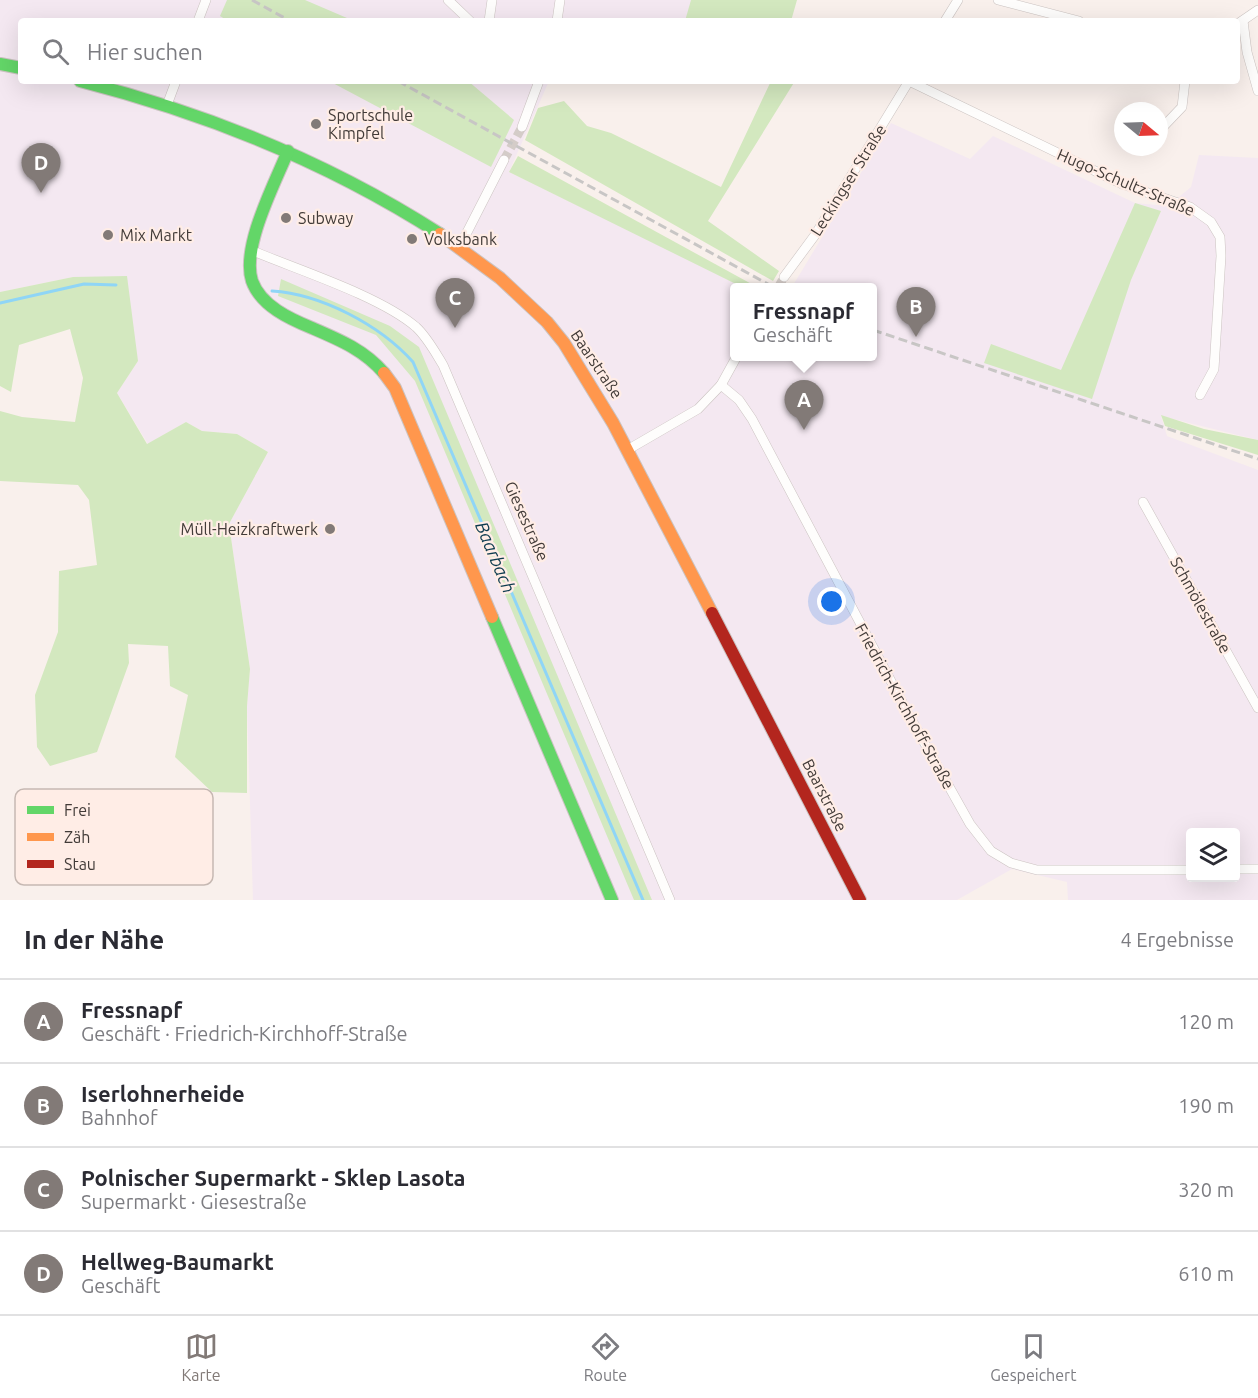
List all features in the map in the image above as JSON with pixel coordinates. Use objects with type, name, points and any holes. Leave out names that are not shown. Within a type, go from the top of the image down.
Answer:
[{"type":"main road","points":[[0,64],[18,67]]},
{"type":"main road","name":"Baarstraße","points":[[91,84],[167,105],[288,151],[382,197],[460,246],[549,323],[595,389],[629,450],[860,900]]},
{"type":"main road","points":[[288,151],[252,250],[251,281],[265,303],[355,347],[384,373],[395,388],[612,900]]},
{"type":"street","points":[[199,18],[206,0]]},
{"type":"street","points":[[448,0],[467,18]]},
{"type":"street","points":[[489,18],[492,0]]},
{"type":"street","points":[[558,18],[561,0]]},
{"type":"street","points":[[947,18],[958,0]]},
{"type":"street","points":[[998,0],[1067,18]]},
{"type":"street","points":[[1258,10],[1240,22],[1258,91]]},
{"type":"street","points":[[167,105],[175,84]]},
{"type":"street","points":[[522,127],[536,84]]},
{"type":"street","name":"Leckingser Straße","points":[[784,277],[815,235],[907,84]]},
{"type":"street","name":"Hugo-Schultz-Straße","points":[[915,84],[1122,184],[1190,207],[1211,222],[1220,237],[1221,256],[1215,357],[1214,369],[1200,395]]},
{"type":"street","points":[[1168,122],[1182,107],[1185,84]]},
{"type":"street","points":[[460,246],[504,160]]},
{"type":"street","name":"Giesestraße","points":[[252,250],[377,303],[403,317],[417,329],[443,365],[670,900]]},
{"type":"street","points":[[629,450],[698,410],[721,385],[735,361]]},
{"type":"street","name":"Friedrich-Kirchhoff-Straße","points":[[721,385],[738,400],[752,419],[910,717],[970,824],[991,851],[1011,863],[1036,870],[1186,870]]},
{"type":"street","name":"Schmölestraße","points":[[1143,502],[1258,708]]},
{"type":"street","points":[[1240,869],[1258,869]]},
{"type":"shaded area","points":[[0,0],[692,0],[687,18],[18,18],[18,84],[548,84],[509,172],[737,283],[730,283],[730,361],[877,361],[877,283],[794,283],[891,123],[970,159],[993,136],[1135,203],[1168,206],[1191,187],[1199,155],[1258,158],[1258,440],[1161,416],[1167,436],[1258,470],[1258,900],[1068,900],[1067,882],[1012,869],[957,900],[253,900],[247,706],[250,669],[229,524],[268,452],[237,434],[202,431],[186,422],[148,444],[117,393],[138,361],[73,277],[0,292]]},
{"type":"green space","points":[[227,0],[305,0],[347,18],[223,18],[220,16]]},
{"type":"green space","points":[[691,0],[797,0],[792,18],[686,18]]},
{"type":"green space","points":[[335,84],[472,84],[514,120],[491,167]]},
{"type":"green space","points":[[770,84],[793,84],[708,221],[779,271],[773,281],[525,140],[538,108],[564,101],[587,126],[611,133],[721,187]]},
{"type":"green space","points":[[518,156],[750,283],[734,283],[509,172]]},
{"type":"green space","points":[[1135,203],[1161,211],[1131,280],[1092,399],[984,363],[991,344],[1061,370]]},
{"type":"green space","points":[[127,276],[138,361],[117,393],[147,444],[186,422],[202,431],[237,434],[268,452],[229,524],[250,669],[247,706],[247,793],[213,792],[213,789],[209,789],[175,757],[188,695],[170,686],[168,646],[128,644],[129,663],[97,752],[50,766],[37,747],[35,695],[58,632],[59,571],[97,565],[89,500],[78,485],[0,481],[0,411],[22,417],[75,422],[83,378],[70,329],[19,345],[11,392],[0,386],[0,292],[73,277]]},
{"type":"green space","points":[[281,279],[390,326],[419,347],[652,900],[634,900],[415,381],[376,335],[278,296]]},
{"type":"green space","points":[[1161,415],[1204,429],[1258,440],[1258,455],[1165,426]]},
{"type":"waterway","name":"Baarbach","points":[[0,303],[84,284],[116,285]]},
{"type":"waterway","name":"Baarbach","points":[[272,291],[310,298],[348,314],[384,336],[413,362],[643,900]]},
{"type":"tunnel","points":[[504,160],[522,127]]},
{"type":"tunnel","points":[[781,283],[784,277]]},
{"type":"railway","points":[[252,0],[285,18]]},
{"type":"railway","points":[[403,84],[766,283]]},
{"type":"railway","points":[[877,331],[1258,459]]},
{"type":"traffic: fast","points":[[0,64],[18,67]]},
{"type":"traffic: fast","points":[[91,84],[175,109],[266,143],[355,184],[440,234]]},
{"type":"traffic: fast","points":[[288,151],[255,233],[251,251],[252,281],[262,298],[277,311],[351,346],[384,373]]},
{"type":"traffic: fast","points":[[492,617],[612,900]]},
{"type":"traffic: slow","points":[[440,234],[500,278],[547,322],[564,343],[613,423],[712,613]]},
{"type":"traffic: slow","points":[[384,373],[395,388],[492,617]]},
{"type":"traffic: jam","points":[[712,613],[860,900]]},
{"type":"place","name":"Sportschule Kimpfel","points":[[316,124]]},
{"type":"place","name":"Hellweg-Baumarkt","points":[[41,193]]},
{"type":"place","name":"Subway","points":[[286,218]]},
{"type":"place","name":"Mix Markt","points":[[108,235]]},
{"type":"place","name":"Volksbank","points":[[412,239]]},
{"type":"place","name":"Polnischer Supermarkt - Sklep Lasota","points":[[455,328]]},
{"type":"place","name":"Iserlohnerheide","points":[[916,337]]},
{"type":"place","name":"Fressnapf","points":[[804,430]]},
{"type":"place","name":"Müll-Heizkraftwerk","points":[[330,529]]}]
